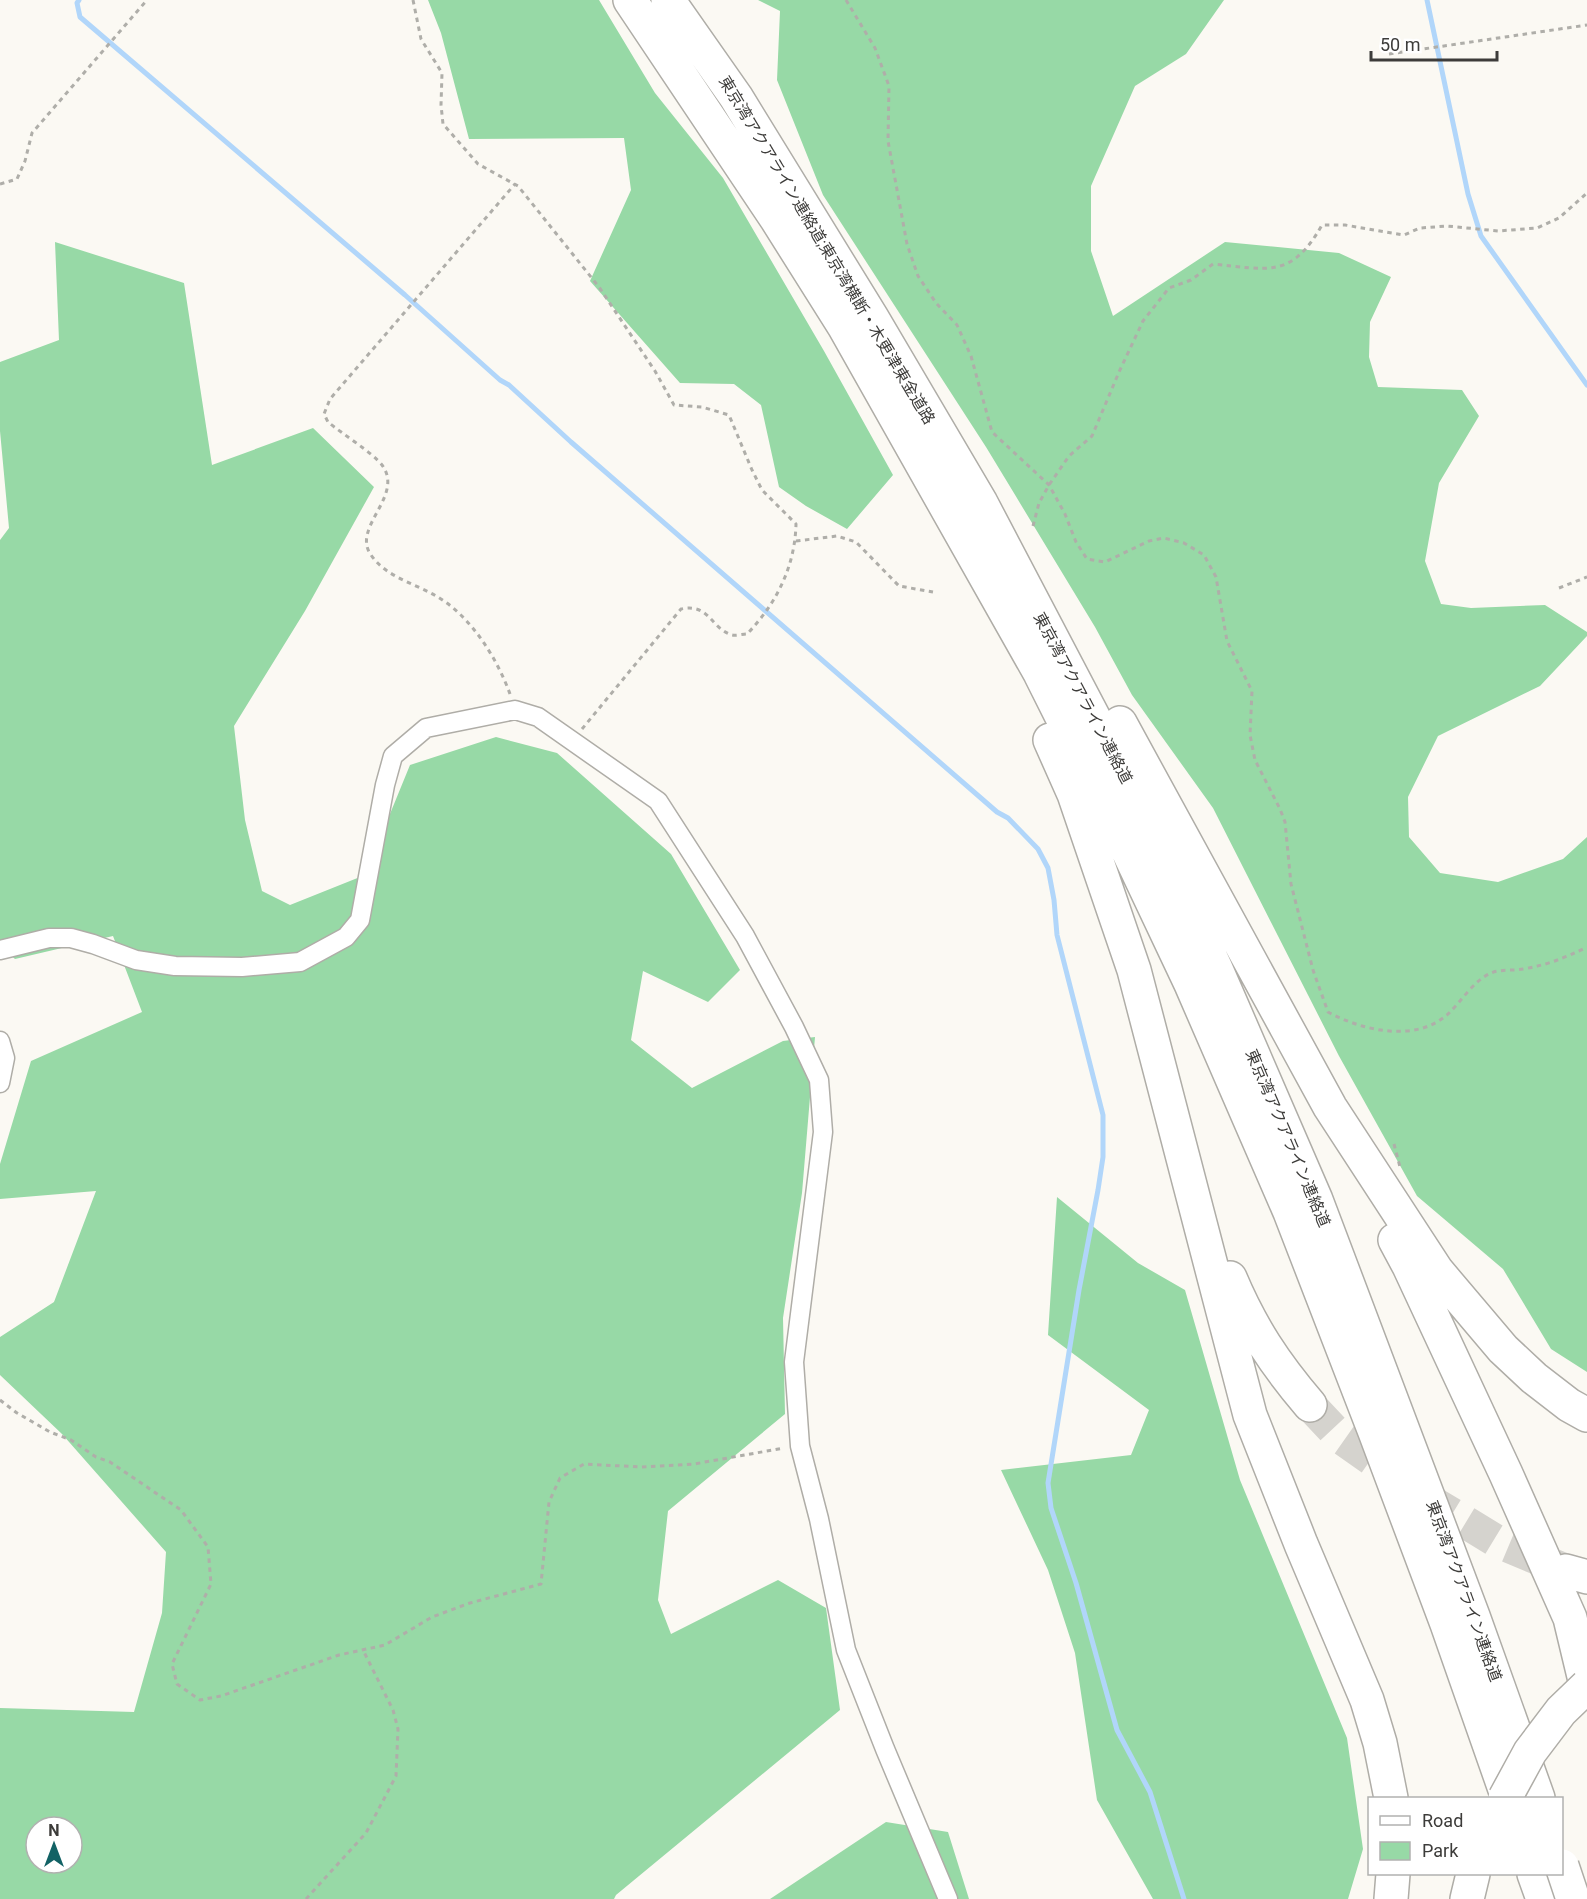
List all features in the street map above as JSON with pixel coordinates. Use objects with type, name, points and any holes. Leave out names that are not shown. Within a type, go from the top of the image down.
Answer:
[{"type":"highway","name":"東京湾アクアライン連絡道;東京湾横断・木更津東金道路","points":[[630,0],[776,218],[858,322]]},
{"type":"highway","name":"東京湾アクアライン連絡道;東京湾横断・木更津東金道路","points":[[668,0],[736,97],[858,322],[967,510]]},
{"type":"highway","points":[[858,322],[1004,507],[1080,656],[1142,760],[1330,1107],[1437,1271],[1503,1349],[1569,1405],[1587,1415]]},
{"type":"highway","points":[[858,322],[892,431],[1026,687],[1074,794],[1134,970],[1250,1415],[1301,1545],[1367,1700],[1380,1743],[1391,1797]]},
{"type":"highway","name":"東京湾アクアライン連絡道","points":[[967,510],[1040,673],[1113,819],[1191,984],[1286,1202],[1447,1624],[1506,1797]]},
{"type":"highway","name":"東京湾アクアライン連絡道","points":[[967,510],[1139,804],[1216,969],[1316,1200],[1473,1616],[1538,1797]]},
{"type":"highway","points":[[1330,1107],[1348,1157],[1409,1266],[1570,1618],[1587,1688],[1561,1711],[1530,1752],[1507,1797]]},
{"type":"highway","points":[[1181,1153],[1199,1191],[1230,1278],[1246,1315],[1285,1376],[1310,1405]]},
{"type":"highway","points":[[1391,1899],[1393,1875]]},
{"type":"highway","points":[[1467,1899],[1473,1875]]},
{"type":"highway","points":[[1544,1882],[1573,1899],[1587,1884]]},
{"type":"street","points":[[0,950],[49,938],[70,938],[136,960],[175,966],[242,967],[300,962],[346,936],[360,920],[385,785],[393,756],[426,728],[515,710],[538,717],[658,801],[745,936],[794,1027],[819,1080],[823,1131],[794,1362],[800,1446],[819,1519],[846,1650],[948,1899]]},
{"type":"street","points":[[0,1041],[5,1058],[0,1083]]},
{"type":"path","points":[[0,184],[17,179],[25,161],[32,133],[147,0]]},
{"type":"path","points":[[413,0],[421,39],[442,73],[443,124],[478,164],[515,184],[599,287],[655,371],[674,405],[702,407],[729,415],[762,490],[796,524],[796,542],[783,583],[759,622],[747,634],[732,635],[705,612],[692,607],[681,609],[573,740]]},
{"type":"path","points":[[846,0],[875,48],[889,86],[888,141],[907,244],[918,276],[936,303],[957,326],[971,356],[992,432],[1049,485],[1087,559],[1105,562],[1149,541],[1164,538],[1184,543],[1204,555],[1216,577],[1227,641],[1252,690],[1250,735],[1255,760],[1285,822],[1292,884],[1313,970],[1328,1012],[1346,1022],[1389,1032],[1428,1028],[1448,1014],[1472,987],[1491,973],[1552,964],[1587,947]]},
{"type":"path","points":[[1389,54],[1587,25]]},
{"type":"path","points":[[515,184],[330,399],[324,414],[327,422],[381,464],[387,476],[387,492],[368,530],[366,543],[370,555],[394,576],[439,597],[458,612],[489,650],[502,673],[515,710]]},
{"type":"path","points":[[1033,526],[1039,503],[1049,485],[1069,456],[1092,436],[1143,321],[1169,288],[1191,280],[1213,264],[1270,269],[1285,266],[1311,244],[1322,225],[1345,225],[1404,235],[1420,228],[1447,226],[1498,231],[1537,228],[1559,218],[1587,193]]},
{"type":"path","points":[[796,542],[837,536],[856,542],[899,586],[933,592]]},
{"type":"path","points":[[1559,588],[1587,577]]},
{"type":"path","points":[[0,1400],[50,1432],[71,1440],[96,1457],[110,1462],[181,1510],[208,1547],[211,1584],[172,1664],[177,1684],[200,1700],[221,1696],[339,1655],[385,1645],[432,1617],[470,1603],[541,1584],[549,1502],[560,1478],[584,1464],[640,1467],[694,1464],[800,1446]]},
{"type":"path","points":[[306,1899],[366,1833],[396,1776],[398,1729],[393,1710],[363,1650]]},
{"type":"green space","points":[[428,0],[599,0],[655,93],[723,178],[893,475],[847,529],[806,506],[779,487],[761,405],[734,384],[680,383],[590,281],[631,190],[624,138],[469,139],[441,33]]},
{"type":"green space","points":[[758,0],[1224,0],[1186,54],[1135,86],[1091,186],[1091,251],[1113,316],[1225,242],[1339,253],[1391,277],[1370,322],[1369,357],[1378,387],[1462,390],[1479,416],[1439,483],[1425,561],[1441,604],[1471,608],[1545,605],[1587,632],[1587,636],[1540,686],[1438,736],[1408,797],[1409,837],[1440,873],[1498,882],[1563,859],[1587,837],[1587,1372],[1551,1349],[1503,1269],[1417,1196],[1339,1056],[1213,808],[1132,695],[1095,627],[986,447],[823,195],[777,80],[780,11]]},
{"type":"green space","points":[[55,242],[184,283],[212,465],[313,428],[374,487],[305,611],[234,726],[245,820],[262,891],[290,905],[365,875],[410,765],[496,737],[557,753],[671,854],[740,970],[708,1002],[643,971],[631,1040],[692,1088],[783,1041],[815,1037],[802,1193],[783,1318],[785,1414],[668,1511],[658,1600],[671,1634],[778,1580],[826,1608],[840,1710],[614,1899],[0,1899],[0,1708],[134,1712],[162,1613],[166,1552],[62,1434],[0,1375],[0,1337],[54,1302],[96,1191],[0,1199],[0,1164],[31,1061],[142,1012],[113,936],[15,959],[0,945],[0,540],[9,528],[0,431],[0,362],[59,340]]},
{"type":"green space","points":[[1057,1197],[1138,1263],[1185,1290],[1240,1480],[1347,1738],[1363,1849],[1348,1899],[1153,1899],[1097,1800],[1075,1653],[1048,1570],[1001,1470],[1131,1455],[1149,1410],[1048,1335]]},
{"type":"green space","points":[[886,1822],[948,1832],[969,1899],[770,1899]]},
{"type":"waterway","points":[[79,0],[77,3],[80,17],[405,295],[500,380],[509,385],[571,442],[997,812],[1008,818],[1038,849],[1048,868],[1057,935],[1103,1115],[1103,1157],[1048,1483],[1051,1508],[1076,1583],[1117,1730],[1150,1792],[1184,1899]]},
{"type":"waterway","points":[[1427,0],[1468,194],[1481,236],[1587,385]]},
{"type":"tunnel","points":[[1310,1405],[1340,1437],[1437,1505],[1498,1542],[1565,1570]]}]
